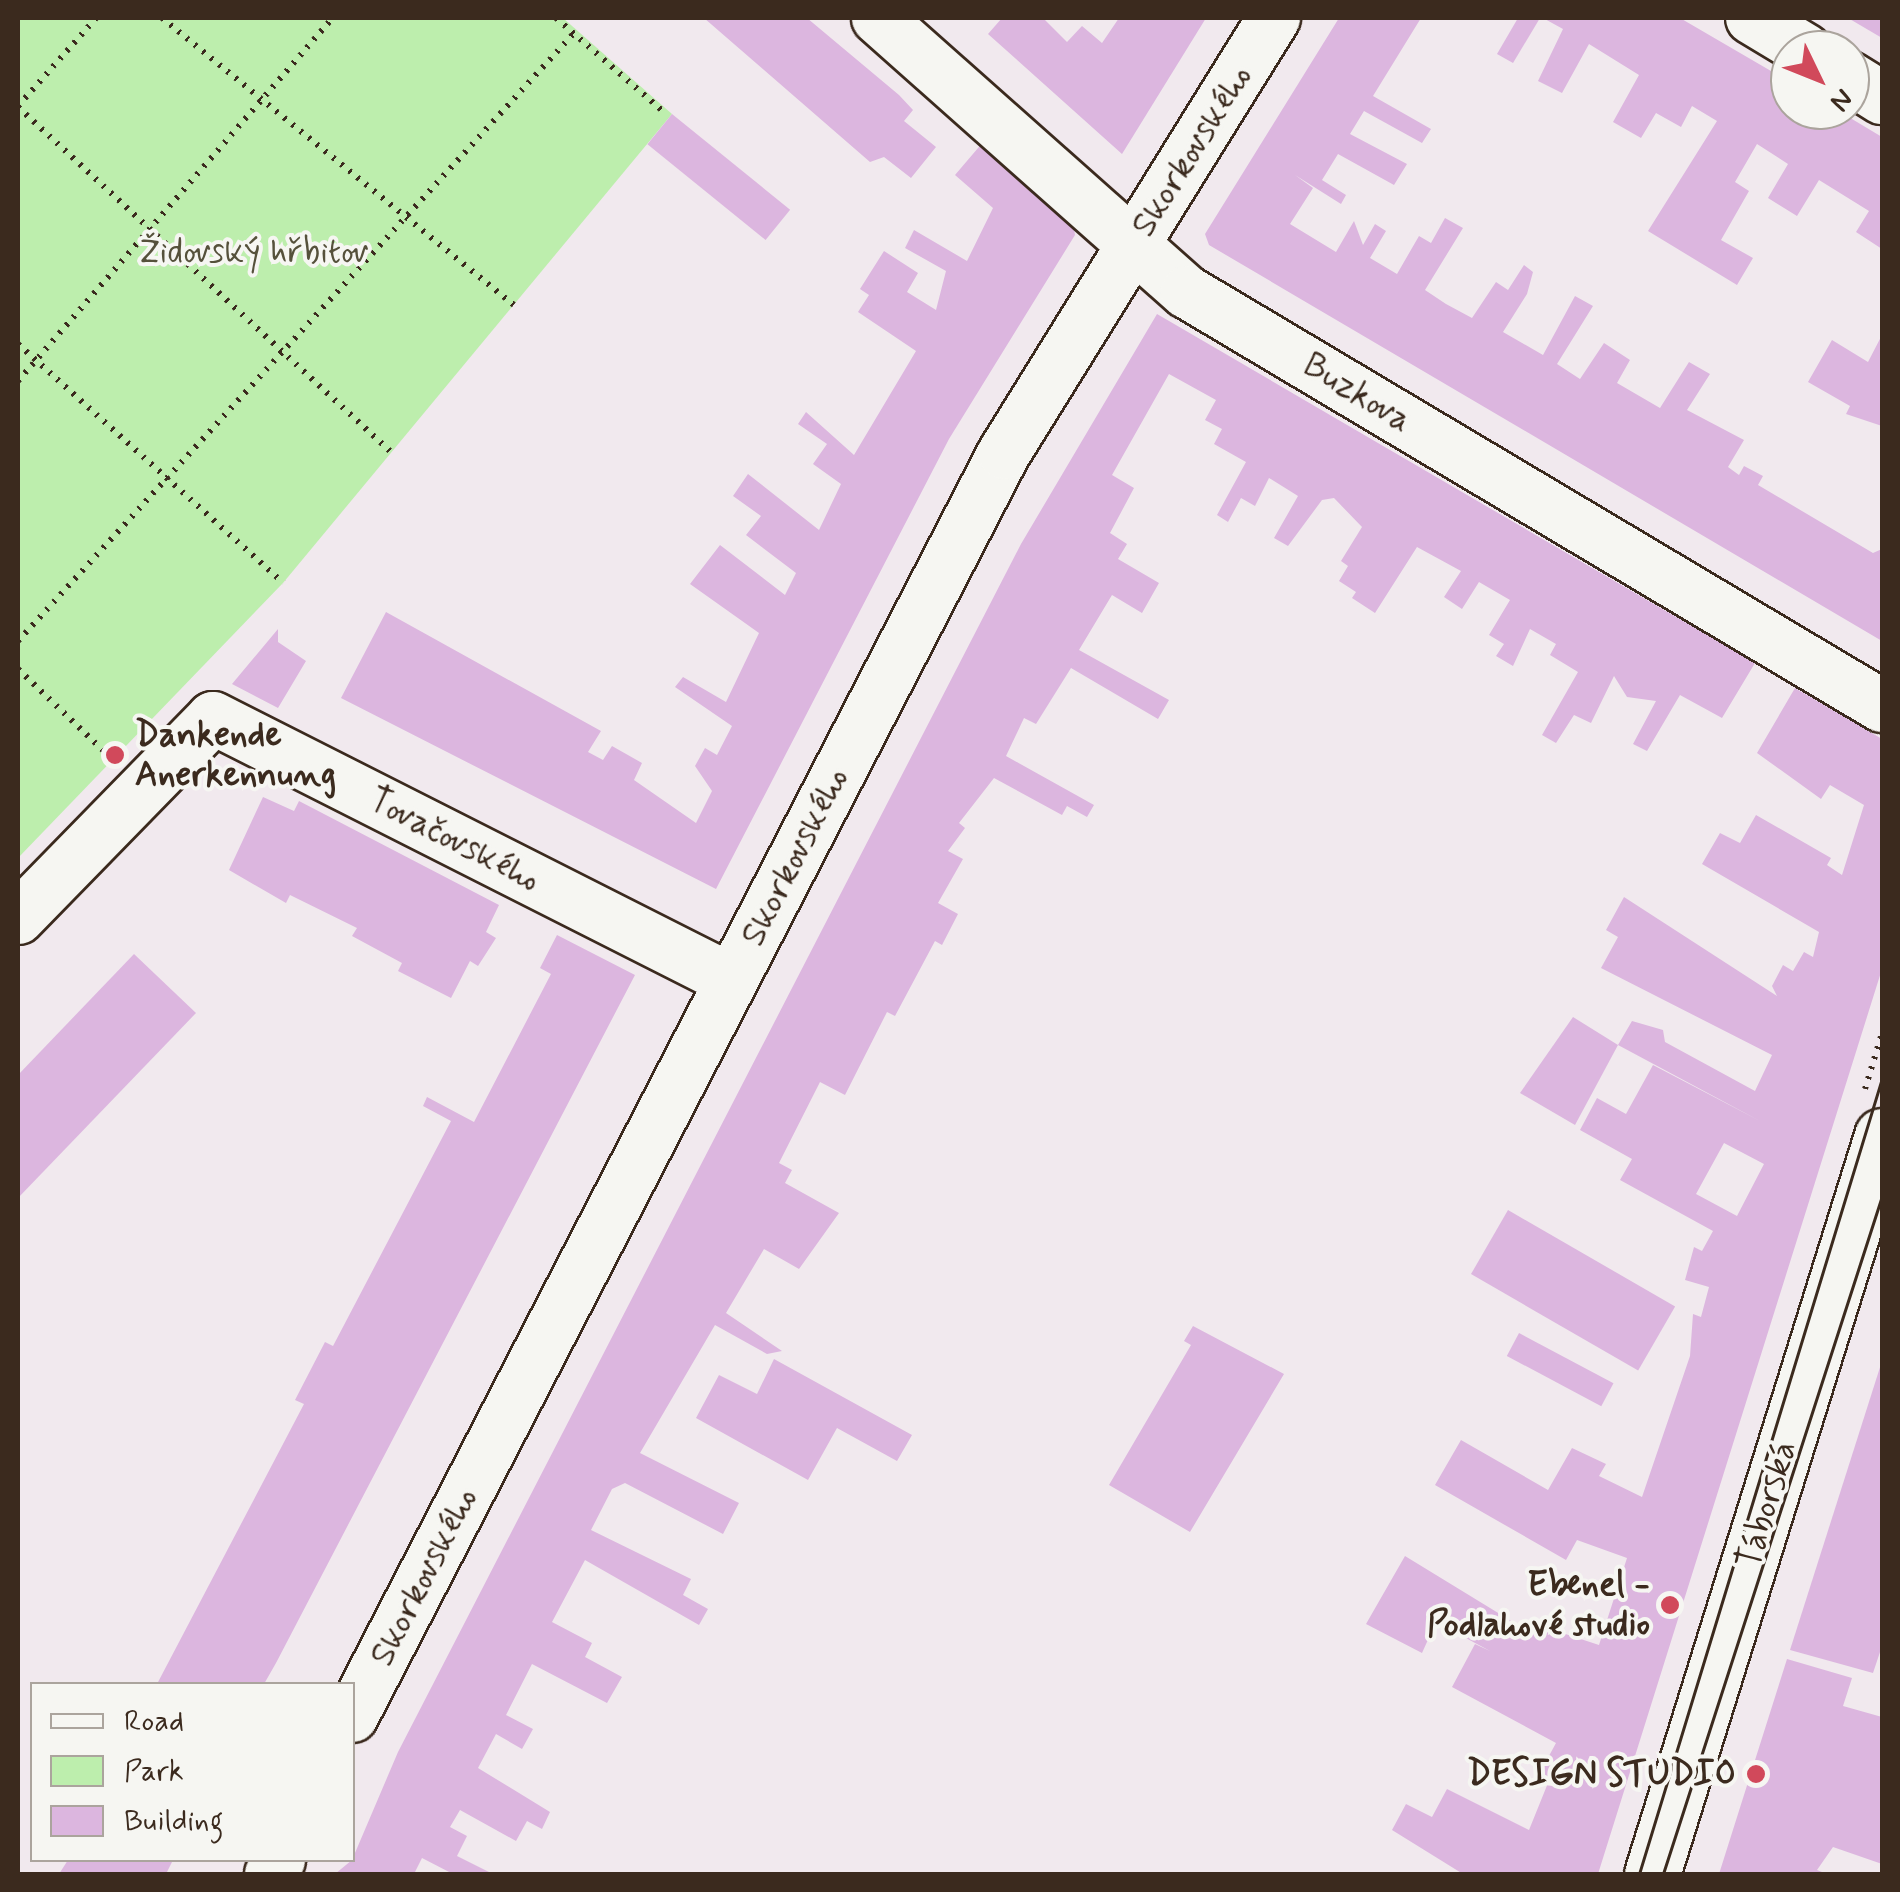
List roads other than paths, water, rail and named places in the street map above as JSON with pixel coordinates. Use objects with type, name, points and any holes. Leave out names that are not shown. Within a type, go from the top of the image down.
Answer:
[{"type":"street","name":"Buzkova","points":[[878,18],[1187,292],[1882,706]]},
{"type":"street","name":"Skorkovského","points":[[355,1710],[1004,453],[1274,18]]},
{"type":"street","name":"Tovačovského","points":[[18,918],[214,718],[731,980]]},
{"type":"street","name":"Táborská","points":[[1652,1874],[1882,1136]]},
{"type":"tram line","points":[[1639,1874],[1882,1078]]},
{"type":"tram line","points":[[1663,1874],[1882,1196]]},
{"type":"place","name":"Dankende Anerkennung","points":[[115,755]]},
{"type":"place","name":"Ebenel - Podlahové studio","points":[[1670,1605]]},
{"type":"place","name":"DESIGN STUDIO","points":[[1756,1774]]},
{"type":"park label","name":"Židovský hřbitov","points":[[254,252]]}]
